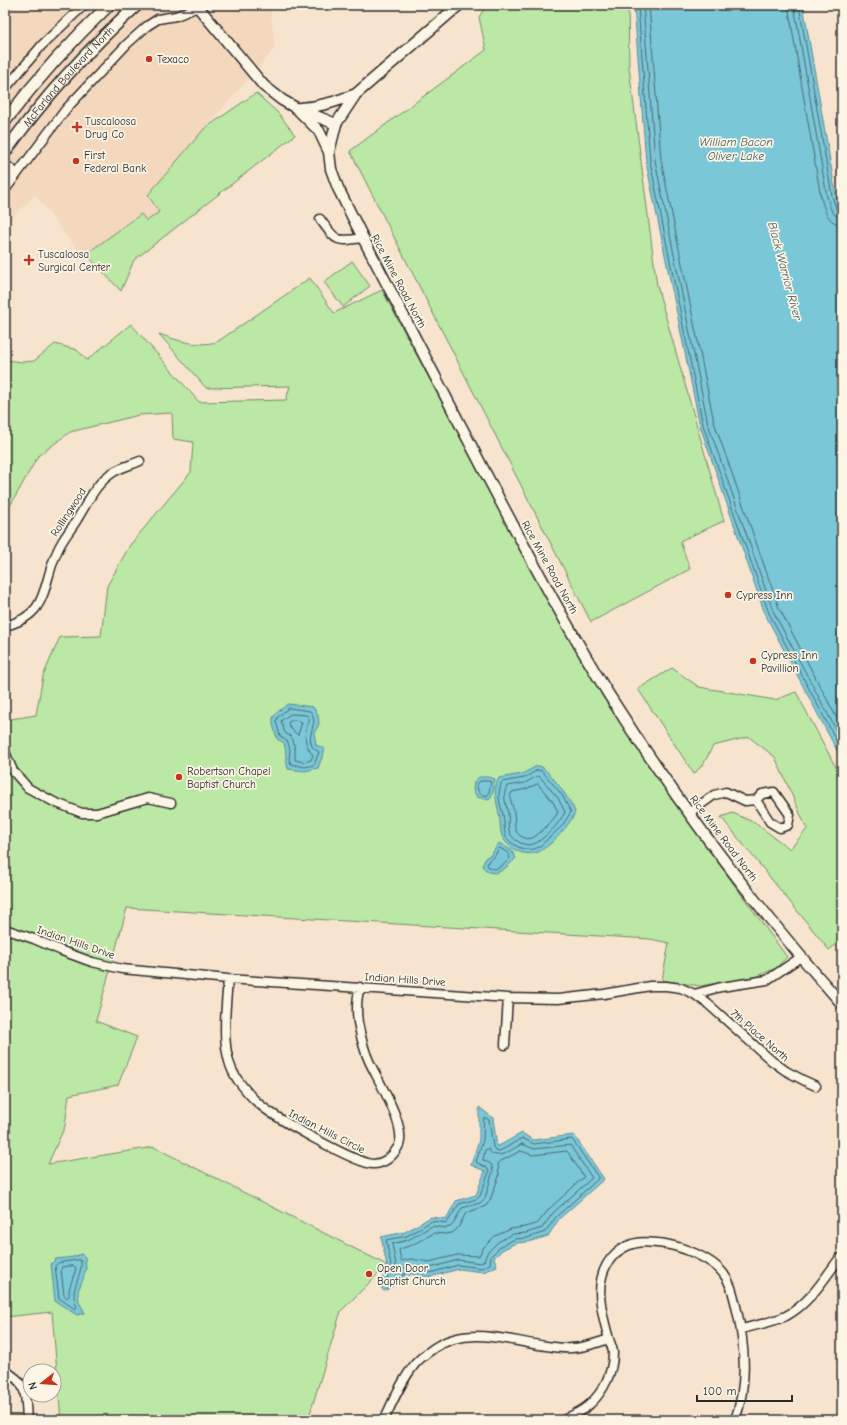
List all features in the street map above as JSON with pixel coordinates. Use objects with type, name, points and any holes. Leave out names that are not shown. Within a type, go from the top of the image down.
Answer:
[{"type":"highway","name":"McFarland Boulevard North","points":[[5,121],[24,96],[71,42],[109,5]]},
{"type":"highway","name":"McFarland Boulevard North","points":[[5,152],[72,68],[104,35],[137,5]]},
{"type":"highway","points":[[5,166],[15,174]]},
{"type":"main road","points":[[329,152],[336,124],[356,94],[459,5]]},
{"type":"main road","name":"Rice Mine Road North","points":[[197,6],[264,86],[282,100],[296,108],[336,124]]},
{"type":"main road","points":[[296,108],[316,107],[334,103],[356,94]]},
{"type":"main road","name":"Rice Mine Road North","points":[[296,108],[318,131],[329,152],[334,179],[363,238],[536,568],[574,636],[636,735],[689,813],[731,870],[801,958],[842,1004]]},
{"type":"street","points":[[5,89],[42,45],[84,5]]},
{"type":"street","points":[[5,190],[15,174],[66,109],[127,44],[147,26],[158,19],[176,16],[197,6]]},
{"type":"street","points":[[320,219],[334,237],[340,240],[363,238]]},
{"type":"street","name":"Rollingwood","points":[[5,626],[23,620],[35,611],[43,597],[56,553],[62,539],[77,520],[101,482],[113,472],[140,461]]},
{"type":"street","points":[[5,752],[13,771],[22,783],[28,788],[74,811],[89,814],[97,813],[148,798],[171,803]]},
{"type":"street","points":[[689,813],[714,795],[726,792],[745,801],[756,800],[762,794],[774,792],[790,815],[788,825],[780,828],[770,822],[756,800]]},
{"type":"street","name":"Indian Hills Drive","points":[[5,929],[92,962],[122,969],[228,979],[508,998],[558,999],[604,994],[650,986],[681,988],[694,994]]},
{"type":"street","points":[[694,994],[721,987],[767,980],[801,958]]},
{"type":"street","name":"Indian Hills Circle","points":[[228,979],[225,1042],[230,1065],[237,1079],[258,1103],[283,1121],[359,1160],[374,1164],[390,1159],[399,1146],[401,1138],[398,1123],[369,1060],[359,1031],[357,1010],[360,987]]},
{"type":"street","name":"7th Place North","points":[[694,994],[708,1004],[772,1061],[786,1071],[816,1086]]},
{"type":"street","points":[[505,1045],[508,998]]},
{"type":"street","points":[[564,1420],[590,1405],[605,1387],[612,1365],[613,1351],[599,1297],[600,1281],[606,1266],[616,1254],[629,1245],[644,1241],[676,1246],[712,1262],[724,1273],[732,1286],[742,1328],[744,1378],[735,1420]]},
{"type":"street","points":[[742,1328],[786,1316],[799,1308],[842,1257]]},
{"type":"street","points":[[384,1420],[399,1390],[415,1364],[426,1353],[453,1339],[468,1336],[491,1336],[569,1349],[586,1347],[609,1339]]},
{"type":"street","points":[[5,1371],[17,1378],[22,1384],[27,1420]]},
{"type":"shaded area","points":[[5,5],[270,5],[275,48],[148,195],[160,212],[147,222],[141,214],[83,257],[35,195],[5,225]]},
{"type":"green space","points":[[487,5],[628,5],[629,67],[657,286],[724,521],[680,541],[690,569],[591,622],[350,151],[486,50],[479,17]]},
{"type":"green space","points":[[256,93],[279,114],[295,135],[134,260],[121,291],[86,254],[141,214],[147,221],[159,212],[148,195],[204,129]]},
{"type":"green space","points":[[352,261],[370,286],[343,307],[324,282]]},
{"type":"green space","points":[[310,278],[334,313],[382,290],[544,593],[578,650],[603,697],[695,831],[787,957],[776,968],[758,976],[700,986],[662,980],[669,943],[650,939],[127,908],[96,1021],[137,1037],[118,1085],[69,1095],[65,1126],[48,1164],[154,1147],[387,1265],[341,1311],[308,1420],[61,1420],[60,1403],[62,1403],[62,1363],[56,1363],[52,1312],[5,1317],[5,720],[36,715],[43,676],[60,637],[101,636],[107,586],[130,545],[191,472],[193,442],[173,439],[172,413],[139,415],[70,432],[38,456],[5,515],[5,360],[23,362],[34,361],[55,344],[77,350],[87,360],[131,324],[199,402],[286,400],[290,386],[206,388],[159,334],[195,344],[217,342]]},
{"type":"green space","points":[[672,668],[699,687],[775,700],[796,692],[842,779],[842,940],[829,950],[721,817],[733,813],[755,823],[790,849],[807,829],[775,757],[749,737],[713,746],[704,763],[694,774],[638,689]]},
{"type":"water","name":"William Bacon Oliver Lake","points":[[634,5],[803,5],[836,195],[842,215],[842,760],[765,614],[700,426],[646,162]]},
{"type":"water","points":[[288,704],[313,707],[318,715],[319,724],[314,733],[316,745],[325,749],[318,768],[305,771],[288,769],[284,743],[277,739],[273,718],[277,712]]},
{"type":"water","points":[[537,766],[540,766],[549,773],[570,801],[575,812],[570,822],[548,846],[538,852],[528,854],[514,849],[503,838],[496,796],[496,787],[499,778],[522,774]]},
{"type":"water","points":[[479,777],[495,779],[493,793],[489,800],[477,797],[473,790],[474,782]]},
{"type":"water","points":[[499,843],[511,850],[516,858],[504,869],[495,873],[486,870],[482,866],[486,857],[491,855]]},
{"type":"water","points":[[479,1107],[493,1118],[497,1147],[522,1133],[533,1140],[574,1135],[604,1179],[559,1219],[548,1236],[528,1242],[516,1243],[502,1250],[494,1258],[497,1266],[483,1272],[459,1269],[430,1277],[411,1274],[404,1280],[384,1291],[380,1286],[387,1265],[381,1237],[405,1232],[431,1217],[446,1219],[456,1201],[476,1195],[485,1171],[471,1165],[479,1140]]},
{"type":"water","points":[[81,1254],[85,1257],[86,1269],[78,1291],[79,1302],[85,1313],[77,1315],[55,1301],[51,1264],[56,1259],[74,1257]]},
{"type":"place","name":"Texaco","points":[[149,59]]},
{"type":"place","name":"Tuscaloosa Drug Co","points":[[77,127]]},
{"type":"place","name":"First Federal Bank","points":[[76,161]]},
{"type":"place","name":"Tuscaloosa Surgical Center","points":[[29,260]]},
{"type":"place","name":"Cypress Inn","points":[[728,595]]},
{"type":"place","name":"Cypress Inn Pavillion","points":[[753,661]]},
{"type":"place","name":"Robertson Chapel Baptist Church","points":[[179,777]]},
{"type":"place","name":"Open Door Baptist Church","points":[[369,1274]]},
{"type":"water label","name":"Black Warrior River","points":[[785,271]]}]
